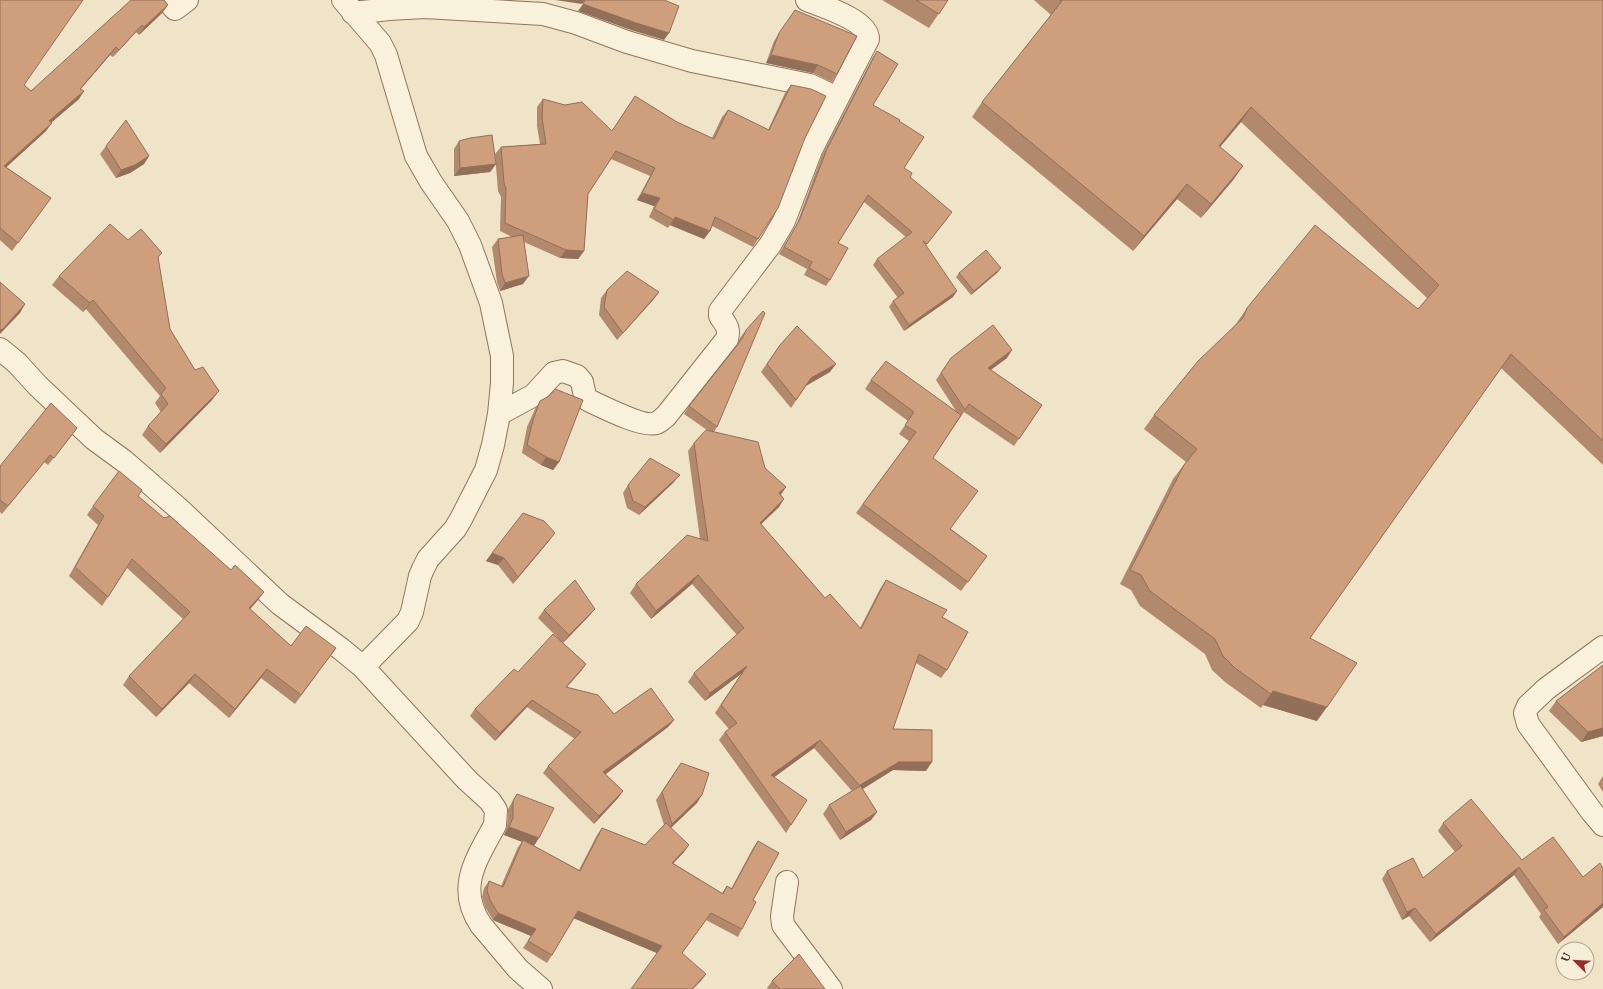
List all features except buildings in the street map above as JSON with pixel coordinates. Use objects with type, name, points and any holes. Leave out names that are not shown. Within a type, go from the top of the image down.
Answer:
[{"type":"street","points":[[167,0],[175,9],[187,0]]},
{"type":"street","points":[[499,414],[534,395],[554,373],[563,371],[577,376],[582,382],[585,396],[588,400],[636,421],[651,424],[657,423],[666,416],[727,339],[729,331],[728,326],[720,316],[720,311],[770,245],[784,221],[811,150],[868,39],[868,34],[863,27],[844,15],[807,0]]},
{"type":"street","points":[[348,7],[389,9],[425,7],[543,14],[576,23],[627,42],[692,61],[810,85],[837,98]]},
{"type":"street","points":[[348,7],[380,43],[386,55],[416,156],[431,182],[458,221],[470,245],[491,303],[502,356],[502,383],[499,414],[486,470],[455,529],[428,559],[420,576],[413,607],[408,621],[363,667]]},
{"type":"street","points":[[0,349],[17,363],[38,386],[94,439],[124,461],[178,508],[280,604],[363,667],[467,780],[494,805],[497,814],[495,825],[472,868],[469,888],[470,903],[481,926],[518,969],[541,989]]},
{"type":"street","points":[[1603,647],[1546,689],[1528,706],[1525,713],[1528,724],[1603,826]]},
{"type":"street","points":[[787,882],[782,916],[783,925],[831,989]]}]
